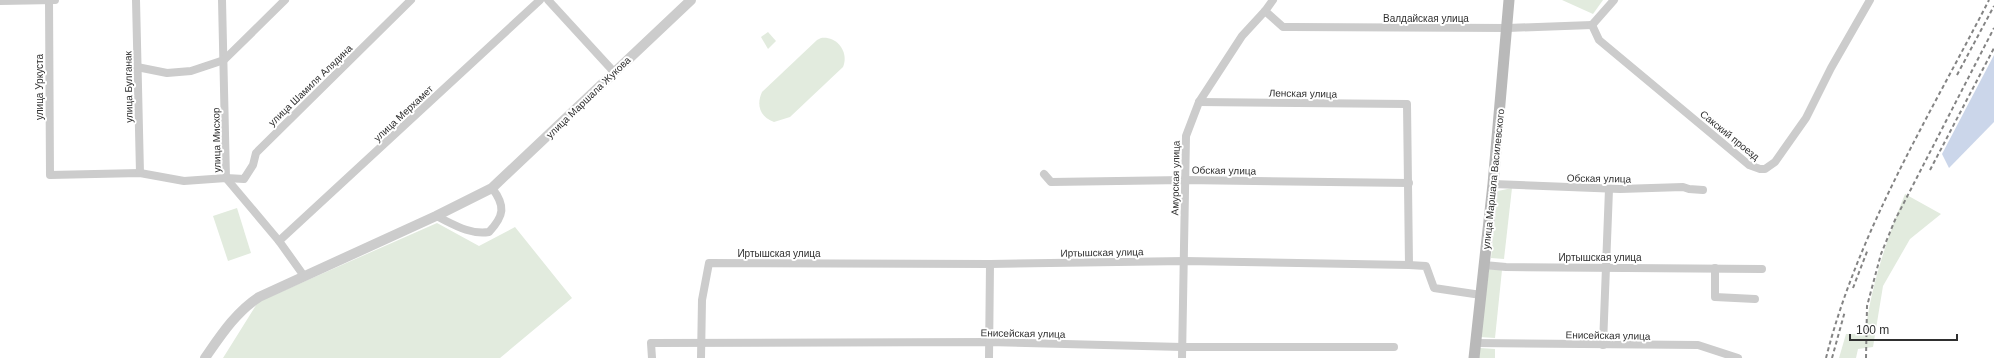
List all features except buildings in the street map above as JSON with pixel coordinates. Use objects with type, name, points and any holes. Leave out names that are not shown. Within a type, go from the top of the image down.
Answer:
[{"type":"main road","name":"улица Маршала Василевского","points":[[1474,358],[1493,184],[1508,28],[1509,0]]},
{"type":"street","name":"улица Уркуста","points":[[49,0],[50,175],[140,173]]},
{"type":"street","points":[[0,1],[55,0]]},
{"type":"street","name":"улица Булганак","points":[[136,0],[140,173]]},
{"type":"street","name":"улица Мисхор","points":[[222,0],[226,178],[279,241],[304,276]]},
{"type":"street","points":[[137,67],[167,73],[185,71],[224,60],[285,0]]},
{"type":"street","name":"улица Шамиля Алядина","points":[[226,178],[244,179],[253,165],[256,153],[412,0]]},
{"type":"street","name":"улица Мерхамет","points":[[279,241],[540,0]]},
{"type":"street","points":[[548,0],[614,72]]},
{"type":"street","name":"улица Маршала Жукова","points":[[205,358],[226,328],[246,306],[277,287],[436,216],[488,191],[691,0]]},
{"type":"street","name":"Амурская улица","points":[[1182,358],[1185,261],[1184,180],[1186,136],[1199,102],[1242,36],[1273,0]]},
{"type":"street","points":[[1592,25],[1614,0]]},
{"type":"street","name":"Сакский проезд","points":[[1592,25],[1598,40],[1749,165],[1760,169],[1770,166],[1774,162],[1806,118],[1831,68],[1870,0]]},
{"type":"street","name":"Валдайская улица","points":[[1265,11],[1283,27],[1291,28],[1508,28],[1592,25]]},
{"type":"street","name":"Ленская улица","points":[[1199,102],[1407,104],[1408,183]]},
{"type":"street","points":[[140,173],[184,181],[226,178]]},
{"type":"street","name":"Обская улица","points":[[1044,174],[1051,182],[1184,180],[1408,183]]},
{"type":"street","points":[[1408,183],[1408,265]]},
{"type":"street","name":"Обская улица","points":[[1493,184],[1609,189],[1683,187],[1703,190]]},
{"type":"street","points":[[1603,344],[1609,189]]},
{"type":"street","points":[[436,216],[478,234],[489,232],[498,224],[502,212],[500,198],[488,191]]},
{"type":"street","name":"Иртышская улица","points":[[701,344],[702,300],[709,264],[990,264],[1185,261],[1408,265],[1426,266],[1434,288],[1481,295]]},
{"type":"street","points":[[989,358],[990,264]]},
{"type":"street","name":"Иртышская улица","points":[[1484,265],[1606,268],[1762,269]]},
{"type":"street","points":[[1715,268],[1715,297],[1755,299]]},
{"type":"street","name":"Енисейская улица","points":[[652,358],[651,343],[989,342],[1182,347],[1394,347]]},
{"type":"street","name":"Енисейская улица","points":[[1476,343],[1698,345],[1738,358]]},
{"type":"street","points":[[701,344],[701,358]]},
{"type":"shaded area","points":[[1562,0],[1603,0],[1593,14]]},
{"type":"shaded area","points":[[768,32],[776,41],[768,49],[761,37]]},
{"type":"shaded area","points":[[821,38],[832,40],[841,46],[844,56],[843,67],[790,117],[774,122],[769,120],[762,114],[759,106],[762,92],[817,40]]},
{"type":"shaded area","points":[[1512,188],[1504,259],[1491,258],[1498,191]]},
{"type":"shaded area","points":[[1905,194],[1941,214],[1910,239],[1883,286],[1873,347],[1858,349],[1856,358],[1839,358],[1846,334],[1865,334],[1871,298],[1880,262]]},
{"type":"shaded area","points":[[237,208],[251,253],[228,261],[213,216]]},
{"type":"shaded area","points":[[437,223],[479,246],[515,227],[572,298],[500,358],[223,358],[258,302]]},
{"type":"shaded area","points":[[1489,269],[1502,270],[1495,338],[1480,337]]},
{"type":"shaded area","points":[[1480,348],[1495,349],[1495,358],[1479,358]]},
{"type":"water","points":[[1994,55],[1994,122],[1949,168],[1942,154]]},
{"type":"railway","points":[[1826,358],[1840,311],[1876,219],[1897,174],[1989,0]]},
{"type":"railway","points":[[1957,75],[1994,6]]},
{"type":"railway","points":[[1866,358],[1867,306],[1881,254],[1895,220],[1994,28]]},
{"type":"railway","points":[[1930,170],[1994,48]]},
{"type":"railway","points":[[1853,288],[1868,249]]},
{"type":"railway","points":[[1832,358],[1845,311]]}]
